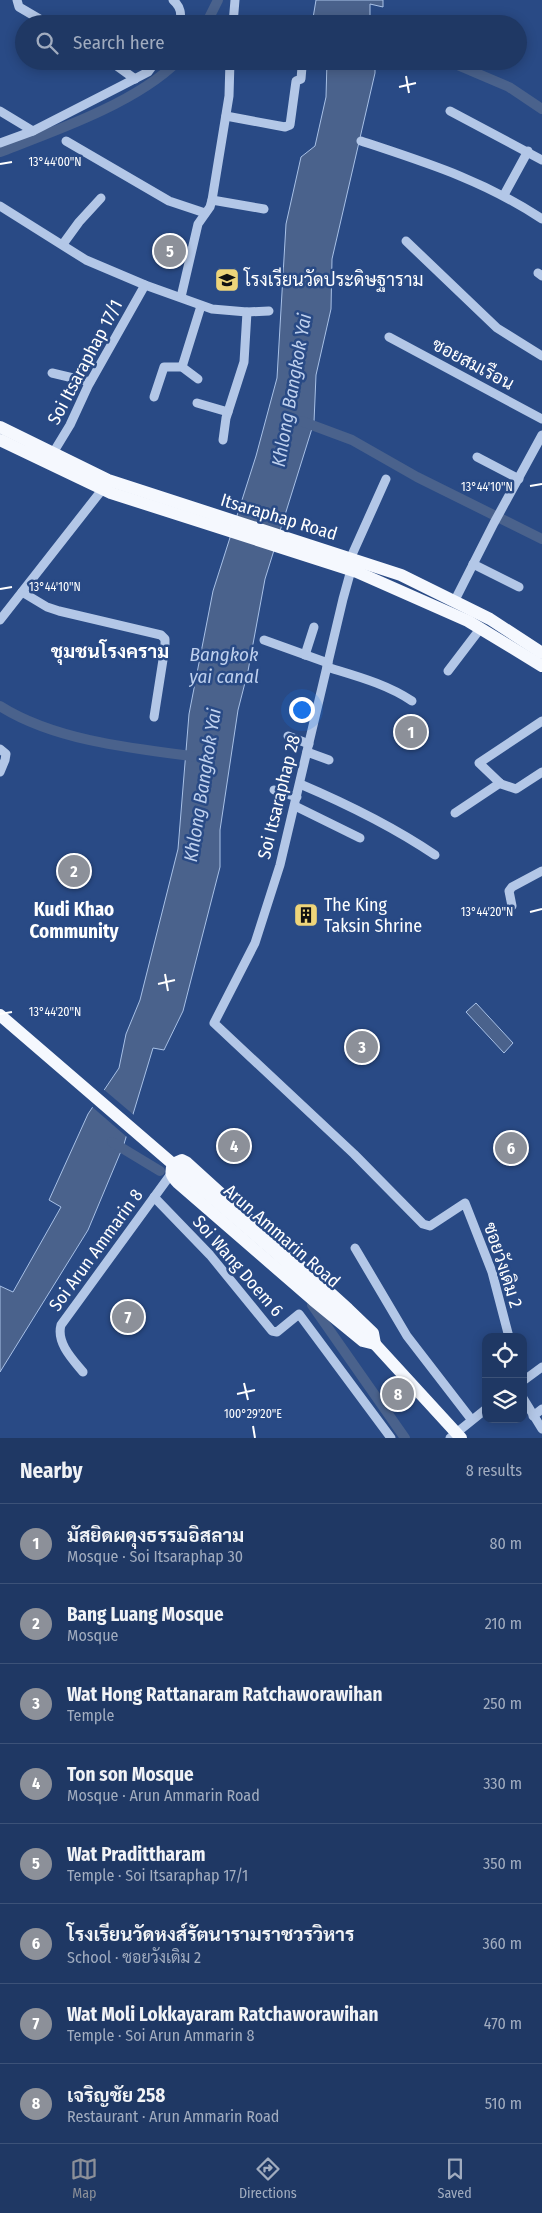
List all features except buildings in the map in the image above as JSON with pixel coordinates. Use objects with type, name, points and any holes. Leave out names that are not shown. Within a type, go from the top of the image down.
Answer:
[{"type":"main road","name":"Itsaraphap Road","points":[[0,427],[53,454],[105,485],[346,562],[401,575],[456,600],[542,652]]},
{"type":"main road","points":[[0,440],[105,485]]},
{"type":"main road","points":[[346,562],[448,612],[542,666]]},
{"type":"main road","points":[[448,612],[456,600]]},
{"type":"main road","name":"Arun Ammarin Road","points":[[0,1015],[260,1239],[350,1320],[375,1344],[456,1436]]},
{"type":"main road","points":[[182,1160],[186,1162],[373,1333],[375,1344],[363,1341],[178,1183],[171,1174],[173,1164],[182,1160]]},
{"type":"street","points":[[17,0],[19,7],[33,15]]},
{"type":"street","points":[[173,0],[179,8],[180,15]]},
{"type":"street","points":[[234,15],[235,0]]},
{"type":"street","points":[[122,70],[135,79]]},
{"type":"street","points":[[0,143],[33,131],[149,70]]},
{"type":"street","points":[[181,298],[198,224],[210,207],[212,200],[230,96],[230,70]]},
{"type":"street","points":[[226,116],[285,127],[290,125],[296,82],[301,79],[302,70]]},
{"type":"street","points":[[0,111],[33,131]]},
{"type":"street","points":[[450,111],[542,160]]},
{"type":"street","points":[[66,141],[169,201],[205,214]]},
{"type":"street","points":[[361,141],[446,169],[504,195],[542,219]]},
{"type":"street","points":[[504,195],[528,151]]},
{"type":"street","points":[[63,244],[79,222],[101,198]]},
{"type":"street","points":[[212,200],[264,209]]},
{"type":"street","points":[[0,206],[86,260],[145,285],[212,310],[269,311]]},
{"type":"street","points":[[406,240],[497,328],[542,356]]},
{"type":"street","name":"Soi Itsaraphap 17/1","points":[[53,454],[79,409],[90,382],[145,285]]},
{"type":"street","points":[[182,367],[201,306]]},
{"type":"street","points":[[223,440],[228,412],[244,362],[246,312]]},
{"type":"street","name":"ซอยสมเรือน","points":[[389,337],[542,419]]},
{"type":"street","points":[[154,397],[164,367],[182,367],[198,379]]},
{"type":"street","points":[[52,373],[90,382]]},
{"type":"street","points":[[198,403],[228,412]]},
{"type":"street","points":[[456,600],[473,564],[542,435]]},
{"type":"street","points":[[477,457],[518,478]]},
{"type":"street","name":"Soi Itsaraphap 28","points":[[386,479],[346,562],[343,599],[280,865],[255,944],[214,1023],[354,1154],[423,1224],[430,1226],[465,1203]]},
{"type":"street","points":[[0,620],[4,608],[22,592],[105,485]]},
{"type":"street","points":[[473,564],[519,587]]},
{"type":"street","points":[[22,592],[47,607],[59,611],[161,635],[166,647],[154,717]]},
{"type":"street","points":[[305,655],[314,627]]},
{"type":"street","points":[[448,671],[480,629]]},
{"type":"street","points":[[264,640],[361,677],[404,695],[412,701]]},
{"type":"street","points":[[542,721],[479,764],[508,788],[516,789],[542,772]]},
{"type":"street","points":[[288,736],[328,760]]},
{"type":"street","points":[[0,749],[6,754],[0,772]]},
{"type":"street","points":[[455,813],[500,783]]},
{"type":"street","points":[[300,784],[353,807],[399,831],[435,855]]},
{"type":"street","points":[[274,790],[360,838]]},
{"type":"street","points":[[512,906],[509,891],[512,887],[542,871]]},
{"type":"street","name":"Soi Arun Ammarin 8","points":[[83,1372],[68,1354],[60,1334],[61,1324],[171,1174]]},
{"type":"street","name":"Soi Wang Doem 6","points":[[154,1197],[210,1254],[272,1331],[277,1332],[299,1314],[391,1438]]},
{"type":"street","name":"ซอยวังเดิม 2","points":[[465,1203],[492,1272],[508,1333]]},
{"type":"street","points":[[355,1248],[407,1336],[470,1420]]},
{"type":"street","points":[[527,1378],[542,1367]]},
{"type":"street","points":[[527,1405],[542,1429]]},
{"type":"street","points":[[533,1416],[542,1409]]},
{"type":"street","points":[[456,1436],[470,1420],[482,1412]]},
{"type":"water","points":[[316,0],[383,0],[383,7],[370,4],[370,15],[314,15]]},
{"type":"water","name":"Bangkok yai canal","points":[[327,70],[375,70],[332,259],[331,309],[316,375],[314,422],[265,579],[248,671],[238,710],[220,830],[220,867],[183,1011],[164,1050],[153,1048],[124,1144],[88,1230],[0,1372],[0,1286],[13,1292],[61,1207],[49,1200],[88,1114],[119,1068],[126,1034],[140,1000],[178,849],[189,714],[213,591],[256,456],[277,378],[286,224],[301,157],[315,146],[326,97]]},
{"type":"water","points":[[476,1003],[513,1043],[504,1053],[466,1012]]},
{"type":"pier","points":[[102,1088],[135,1116],[128,1138],[90,1105]]},
{"type":"waterway","points":[[210,15],[218,0]]},
{"type":"waterway","points":[[0,152],[69,125],[118,103],[168,70]]},
{"type":"waterway","points":[[469,70],[509,87],[542,109]]},
{"type":"waterway","name":"Khlong Bangkok Yai","points":[[301,421],[352,440],[417,477],[542,539]]},
{"type":"waterway","name":"Khlong Bangkok Yai","points":[[0,706],[45,728],[97,742],[200,757]]},
{"type":"waterway","points":[[112,1142],[160,1171]]},
{"type":"waterway","points":[[312,1305],[405,1438]]},
{"type":"place","name":"Wat Pradittharam","points":[[170,251]]},
{"type":"place","name":"โรงเรียนวัดประดิษฐาราม","points":[[227,280]]},
{"type":"place","name":"มัสยิดผดุงธรรมอิสลาม","points":[[411,732]]},
{"type":"place","name":"Bang Luang Mosque","points":[[74,871]]},
{"type":"place","name":"The King Taksin Shrine","points":[[306,915]]},
{"type":"place","name":"Wat Hong Rattanaram Ratchaworawihan","points":[[362,1047]]},
{"type":"place","name":"Ton son Mosque","points":[[234,1146]]},
{"type":"place","name":"โรงเรียนวัดหงส์รัตนารามราชวรวิหาร","points":[[511,1148]]},
{"type":"place","name":"Wat Moli Lokkayaram Ratchaworawihan","points":[[128,1317]]},
{"type":"place","name":"เจริญชัย 258","points":[[398,1394]]},
{"type":"district","name":"ชุมชนโรงคราม","points":[[110,651]]},
{"type":"district","name":"Kudi Khao Community","points":[[74,920]]}]
